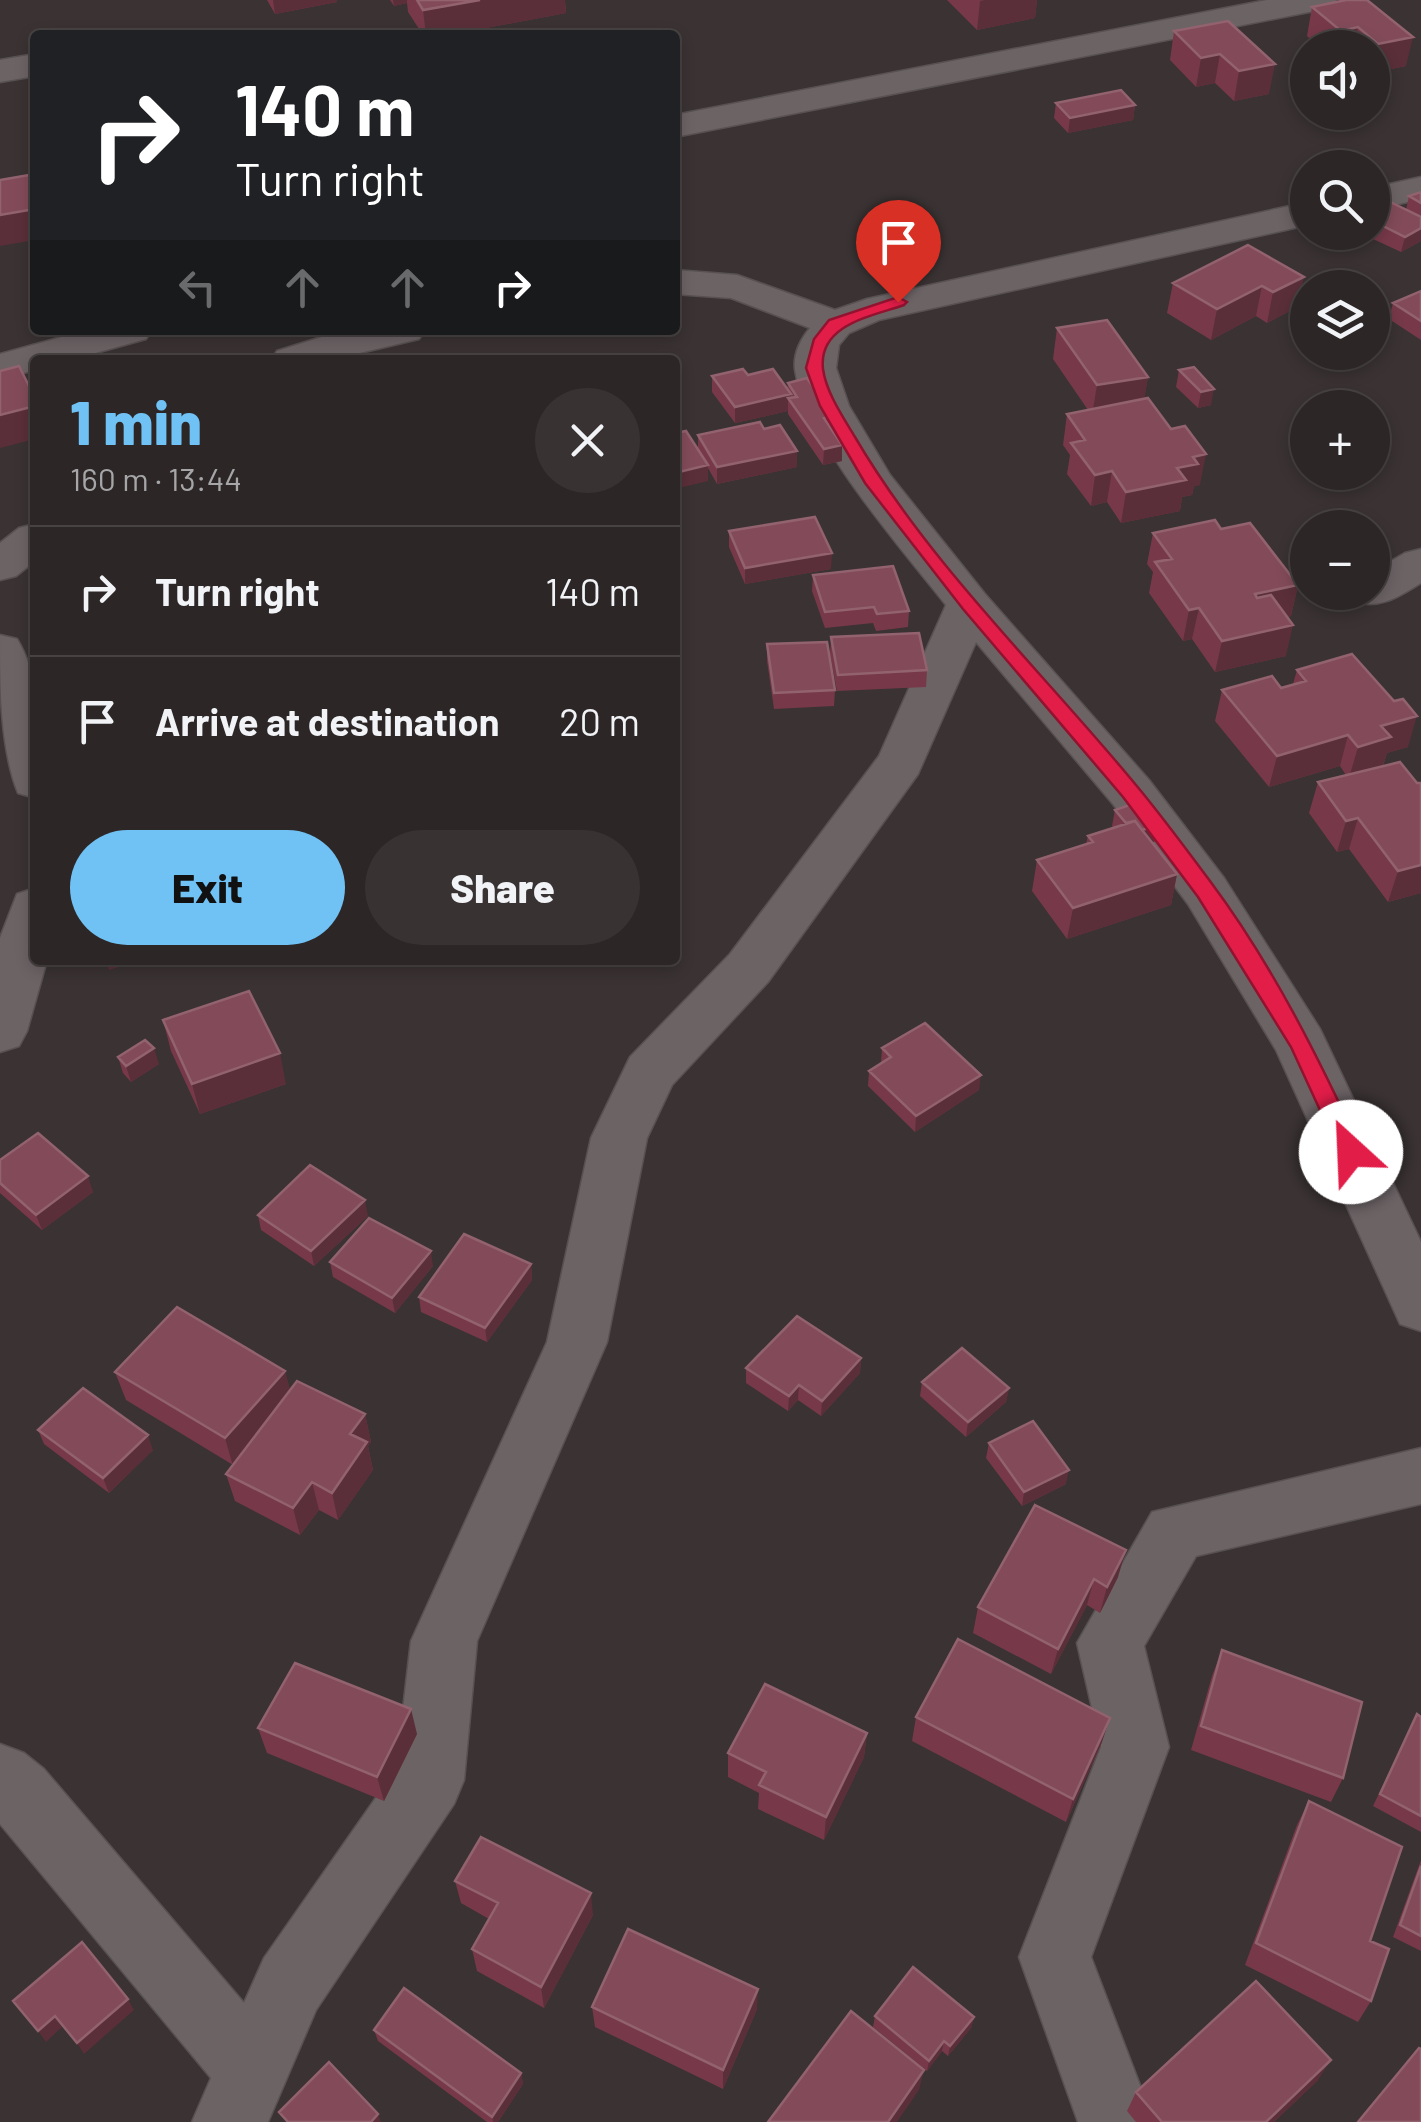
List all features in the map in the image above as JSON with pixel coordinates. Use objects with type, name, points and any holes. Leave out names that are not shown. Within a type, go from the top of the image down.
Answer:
[{"type":"street","points":[[680,125],[1319,0]]},
{"type":"street","points":[[0,71],[30,66]]},
{"type":"street","points":[[1390,195],[1421,188]]},
{"type":"street","points":[[1290,217],[898,302],[835,324],[820,343],[814,368],[828,406],[871,480],[970,604],[1131,792],[1206,892],[1301,1044],[1421,1306]]},
{"type":"street","points":[[680,281],[704,279],[755,290],[835,324]]},
{"type":"street","points":[[43,355],[114,335]]},
{"type":"street","points":[[305,355],[379,335]]},
{"type":"street","points":[[0,367],[30,359]]},
{"type":"street","points":[[0,566],[30,542]]},
{"type":"street","points":[[1390,582],[1421,564]]},
{"type":"street","points":[[241,2096],[290,1984],[430,1780],[444,1641],[577,1342],[618,1138],[650,1072],[749,968],[901,762],[970,604]]},
{"type":"street","points":[[0,650],[30,762]]},
{"type":"street","points":[[0,1031],[30,925]]},
{"type":"street","points":[[1116,2122],[1054,1957],[1136,1747],[1110,1643],[1175,1532],[1421,1476]]},
{"type":"street","points":[[0,1777],[19,1794],[241,2096]]},
{"type":"building","points":[[417,0],[480,0],[423,10]]},
{"type":"building","points":[[1367,0],[1413,37],[1390,42],[1390,30],[1340,30],[1312,7]]},
{"type":"building","points":[[1228,21],[1275,64],[1239,71],[1220,54],[1201,58],[1174,31]]},
{"type":"building","points":[[1121,90],[1135,105],[1070,118],[1056,103]]},
{"type":"building","points":[[30,175],[30,210],[0,215],[0,180]]},
{"type":"building","points":[[1421,192],[1421,203],[1409,196]]},
{"type":"building","points":[[1390,202],[1421,217],[1421,228],[1405,237],[1390,230]]},
{"type":"building","points":[[1248,245],[1292,270],[1290,284],[1273,292],[1262,286],[1217,309],[1173,283]]},
{"type":"building","points":[[1421,291],[1421,321],[1393,303]]},
{"type":"building","points":[[1107,320],[1148,377],[1097,385],[1057,328]]},
{"type":"building","points":[[19,366],[30,388],[30,407],[0,415],[0,371]]},
{"type":"building","points":[[1194,367],[1214,389],[1201,392],[1179,370]]},
{"type":"building","points":[[743,369],[748,375],[773,369],[791,394],[735,407],[712,376]]},
{"type":"building","points":[[807,378],[834,416],[824,418],[842,445],[824,449],[788,398],[797,397],[788,383]]},
{"type":"building","points":[[1148,398],[1171,429],[1185,426],[1206,454],[1193,457],[1198,464],[1177,468],[1186,480],[1126,492],[1112,471],[1095,475],[1071,443],[1085,440],[1067,414]]},
{"type":"building","points":[[760,422],[764,429],[780,425],[797,451],[717,467],[698,435]]},
{"type":"building","points":[[686,431],[708,465],[680,472],[680,432]]},
{"type":"building","points":[[815,517],[832,553],[745,568],[729,531]]},
{"type":"building","points":[[1215,520],[1221,529],[1250,523],[1290,575],[1290,587],[1255,594],[1257,598],[1271,595],[1293,625],[1222,641],[1199,608],[1189,610],[1155,562],[1172,559],[1153,533]]},
{"type":"building","points":[[893,566],[909,611],[877,614],[874,607],[825,612],[813,575]]},
{"type":"building","points":[[919,633],[927,670],[838,675],[831,637]]},
{"type":"building","points":[[827,642],[835,690],[774,693],[767,644]]},
{"type":"building","points":[[1352,654],[1394,701],[1403,699],[1417,716],[1381,726],[1391,737],[1358,747],[1348,735],[1277,756],[1222,690],[1272,676],[1281,688],[1306,681],[1297,670]]},
{"type":"building","points":[[1400,762],[1421,783],[1421,865],[1398,871],[1358,818],[1346,821],[1318,782]]},
{"type":"building","points":[[1144,800],[1162,824],[1142,830],[1135,821],[1126,823],[1115,810]]},
{"type":"building","points":[[1135,821],[1177,874],[1073,908],[1037,860],[1093,842],[1088,836]]},
{"type":"building","points":[[249,991],[280,1053],[192,1084],[163,1020]]},
{"type":"building","points":[[925,1023],[981,1075],[916,1116],[869,1071],[891,1057],[882,1048]]},
{"type":"building","points":[[145,1040],[154,1048],[126,1066],[118,1057]]},
{"type":"building","points":[[38,1133],[88,1176],[36,1215],[0,1183],[0,1160]]},
{"type":"building","points":[[310,1165],[365,1200],[311,1251],[258,1215]]},
{"type":"building","points":[[369,1218],[431,1251],[392,1298],[330,1262]]},
{"type":"building","points":[[464,1234],[531,1264],[485,1328],[419,1297]]},
{"type":"building","points":[[177,1307],[285,1371],[225,1438],[115,1372]]},
{"type":"building","points":[[797,1316],[861,1358],[822,1401],[799,1385],[789,1396],[746,1368]]},
{"type":"building","points":[[962,1348],[1009,1388],[968,1422],[922,1382]]},
{"type":"building","points":[[297,1381],[365,1414],[350,1434],[367,1442],[332,1493],[312,1482],[293,1508],[226,1474]]},
{"type":"building","points":[[83,1388],[148,1435],[103,1478],[38,1430]]},
{"type":"building","points":[[1033,1421],[1069,1470],[1024,1492],[989,1443]]},
{"type":"building","points":[[1035,1505],[1126,1550],[1107,1587],[1094,1579],[1058,1649],[978,1607]]},
{"type":"building","points":[[958,1639],[1110,1718],[1073,1799],[916,1717]]},
{"type":"building","points":[[1222,1650],[1362,1702],[1343,1778],[1201,1726]]},
{"type":"building","points":[[295,1663],[411,1709],[377,1777],[258,1728]]},
{"type":"building","points":[[765,1684],[867,1733],[826,1817],[759,1785],[766,1772],[728,1753]]},
{"type":"building","points":[[1417,1714],[1421,1717],[1421,1816],[1380,1794]]},
{"type":"building","points":[[1309,1801],[1402,1847],[1370,1941],[1389,1949],[1371,2001],[1256,1943]]},
{"type":"building","points":[[481,1837],[591,1893],[541,1987],[472,1949],[498,1903],[455,1881]]},
{"type":"building","points":[[1421,1866],[1421,1936],[1400,1925]]},
{"type":"building","points":[[628,1929],[758,1989],[723,2070],[592,2007]]},
{"type":"building","points":[[82,1942],[128,1999],[77,2043],[55,2016],[38,2031],[13,2001]]},
{"type":"building","points":[[913,1967],[974,2017],[950,2046],[944,2041],[929,2061],[875,2016]]},
{"type":"building","points":[[1256,1981],[1331,2060],[1266,2122],[1162,2122],[1136,2092]]},
{"type":"building","points":[[404,1988],[521,2073],[492,2117],[374,2030]]},
{"type":"building","points":[[851,2011],[924,2070],[888,2122],[768,2122]]},
{"type":"building","points":[[1419,2048],[1421,2122],[1358,2122]]},
{"type":"building","points":[[329,2062],[378,2114],[371,2122],[288,2122],[279,2112]]},
{"type":"route","points":[[898,302],[835,324],[820,343],[814,368],[828,406],[871,480],[970,604],[1131,792],[1206,892],[1301,1044],[1351,1152]]}]
